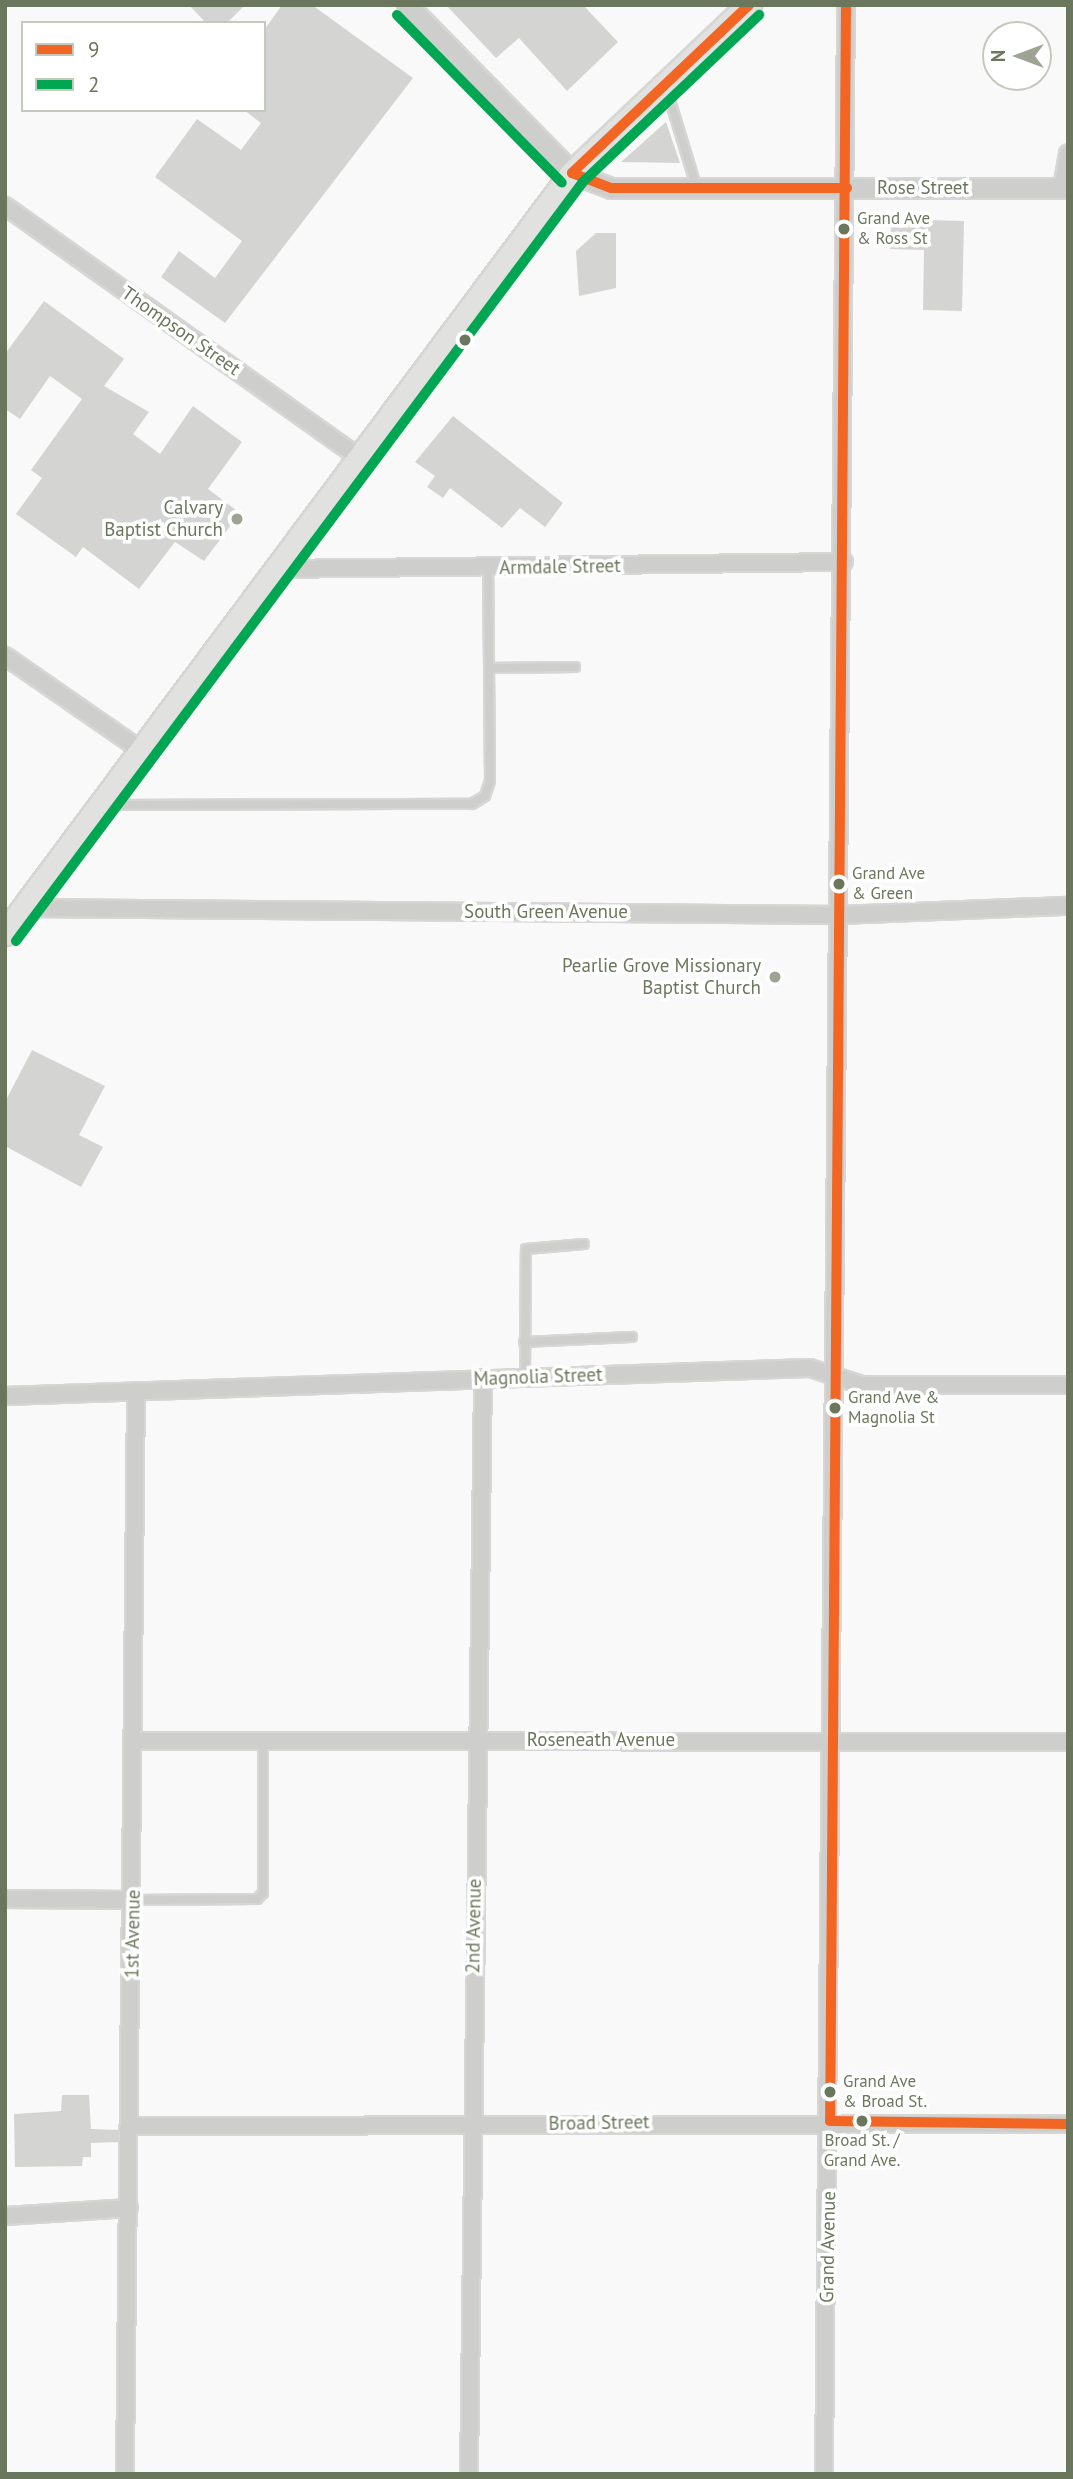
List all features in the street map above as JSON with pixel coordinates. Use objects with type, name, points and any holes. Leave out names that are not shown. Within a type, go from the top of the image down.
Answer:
[{"type":"main road","points":[[5,933],[357,456],[572,173],[749,5]]},
{"type":"street","points":[[407,5],[572,173]]},
{"type":"street","name":"Grand Avenue","points":[[824,2474],[835,1740],[835,1374],[844,562],[846,5]]},
{"type":"street","points":[[1065,188],[1068,154]]},
{"type":"street","name":"Rose Street","points":[[572,173],[611,188],[1065,188]]},
{"type":"street","name":"Thompson Street","points":[[5,206],[357,456]]},
{"type":"street","name":"Armdale Street","points":[[276,569],[488,569],[844,562]]},
{"type":"street","points":[[5,656],[141,750]]},
{"type":"street","name":"South Green Avenue","points":[[24,908],[840,915],[1068,906]]},
{"type":"street","name":"Magnolia Street","points":[[5,1396],[810,1368],[862,1385],[1068,1385]]},
{"type":"street","name":"2nd Avenue","points":[[469,2474],[475,1744],[483,1378]]},
{"type":"street","name":"1st Avenue","points":[[125,2474],[134,1900],[136,1393]]},
{"type":"street","name":"Roseneath Avenue","points":[[135,1741],[475,1744],[835,1740],[1068,1742]]},
{"type":"street","points":[[5,1899],[134,1900]]},
{"type":"street","name":"Broad Street","points":[[130,2126],[830,2121],[1068,2124]]},
{"type":"street","points":[[5,2216],[129,2208]]},
{"type":"lane","points":[[665,84],[697,189]]},
{"type":"lane","points":[[101,804],[472,804],[485,796],[490,781],[488,569]]},
{"type":"lane","points":[[490,668],[575,667]]},
{"type":"lane","points":[[525,1377],[526,1249],[584,1244]]},
{"type":"lane","points":[[524,1342],[632,1337]]},
{"type":"lane","points":[[134,1900],[257,1899],[263,1894],[263,1742]]},
{"type":"building","points":[[189,5],[245,5],[229,21],[204,21]]},
{"type":"building","points":[[282,5],[312,5],[413,78],[225,323],[161,277],[179,251],[215,278],[242,241],[155,177],[197,119],[241,150],[261,123],[247,112],[266,112],[266,27]]},
{"type":"building","points":[[446,5],[583,5],[618,42],[567,91],[519,38],[496,58]]},
{"type":"building","points":[[666,122],[680,163],[621,162]]},
{"type":"building","points":[[891,219],[964,221],[962,311],[923,310],[924,250],[890,249]]},
{"type":"building","points":[[596,233],[616,233],[616,288],[579,296],[576,251]]},
{"type":"building","points":[[44,301],[124,359],[104,386],[149,412],[133,434],[160,454],[193,406],[242,442],[208,489],[240,513],[204,561],[175,542],[139,589],[83,547],[76,557],[16,514],[42,478],[31,470],[82,399],[50,376],[20,419],[5,409],[5,354]]},
{"type":"building","points":[[453,416],[563,503],[545,527],[520,508],[502,528],[450,488],[443,498],[427,487],[435,476],[415,462]]},
{"type":"building","points":[[32,1050],[105,1086],[79,1135],[103,1147],[81,1187],[5,1146],[5,1102]]},
{"type":"building","points":[[62,2095],[89,2095],[91,2129],[118,2130],[118,2142],[91,2143],[91,2157],[83,2157],[82,2166],[15,2167],[14,2114],[61,2111]]},
{"type":"transit line","name":"9","points":[[749,5],[572,173],[611,188],[847,188]]},
{"type":"transit line","name":"9","points":[[846,5],[830,2121],[1068,2124]]},
{"type":"transit line","name":"2","points":[[397,15],[562,183]]},
{"type":"transit line","name":"2","points":[[16,941],[583,182],[759,15]]},
{"type":"place","name":"Grand Ave & Ross St","points":[[844,229]]},
{"type":"place","name":"Calvary Baptist Church","points":[[237,519]]},
{"type":"place","name":"Grand Ave & Green","points":[[839,884]]},
{"type":"place","name":"Pearlie Grove Missionary Baptist Church","points":[[775,977]]},
{"type":"place","name":"Grand Ave & Magnolia St","points":[[835,1408]]},
{"type":"place","name":"Grand Ave & Broad St.","points":[[830,2092]]},
{"type":"place","name":"Broad St. / Grand Ave.","points":[[862,2121]]}]
